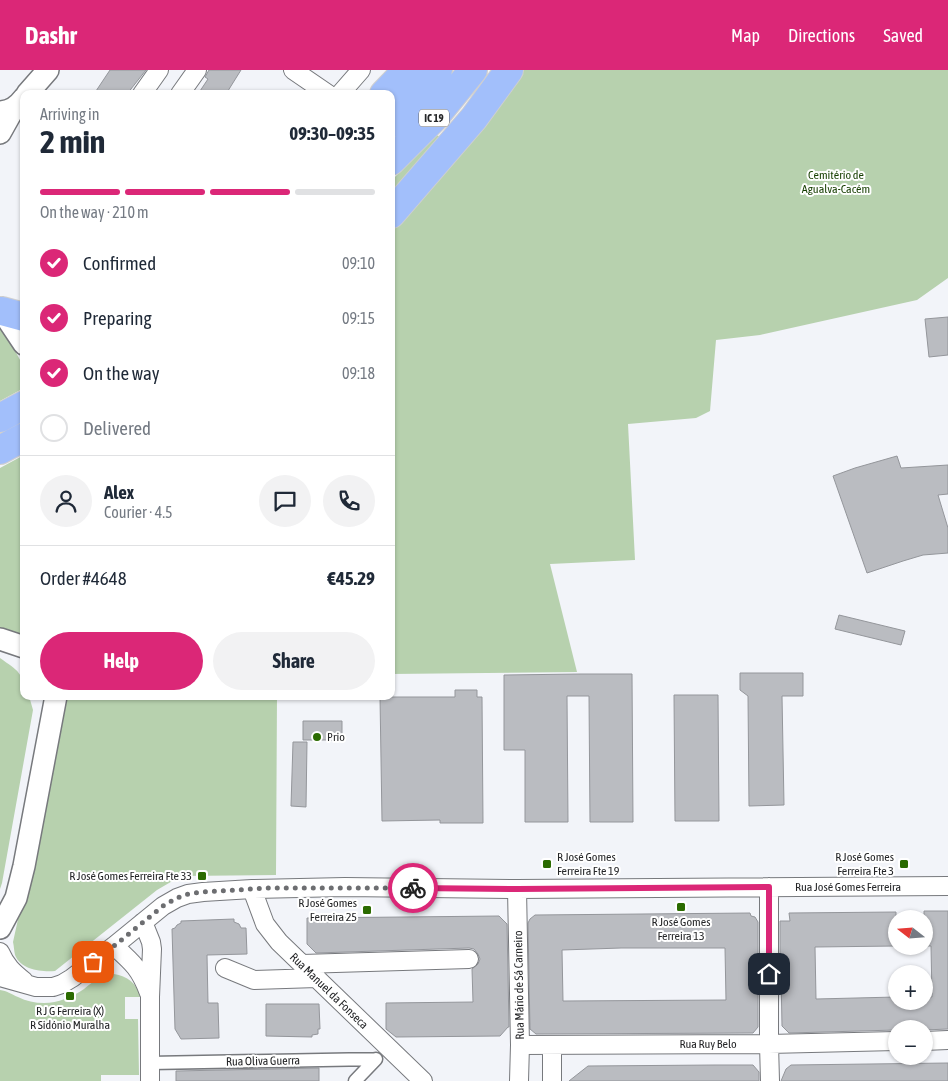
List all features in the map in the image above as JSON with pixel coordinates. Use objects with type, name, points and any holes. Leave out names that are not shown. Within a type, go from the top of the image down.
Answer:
[{"type":"highway","points":[[388,90],[407,70]]},
{"type":"highway","name":"IC 19","points":[[395,119],[413,101],[438,70]]},
{"type":"highway","name":"IC 19","points":[[395,157],[434,118],[473,70]]},
{"type":"highway","points":[[395,209],[474,118],[509,70]]},
{"type":"highway","points":[[0,418],[20,407]]},
{"type":"highway","points":[[0,450],[20,439]]},
{"type":"street","points":[[22,70],[27,80],[26,90]]},
{"type":"street","points":[[29,90],[48,70]]},
{"type":"street","points":[[145,90],[159,70]]},
{"type":"street","points":[[183,90],[197,70]]},
{"type":"street","points":[[293,70],[322,90]]},
{"type":"street","points":[[344,90],[361,70]]},
{"type":"street","points":[[0,133],[18,101]]},
{"type":"street","points":[[0,927],[5,896],[25,809],[42,713],[42,700]]},
{"type":"street","points":[[0,927],[16,898],[24,866],[55,700]]},
{"type":"street","name":"Rua José Gomes Ferreira","points":[[0,977],[43,987],[53,987],[62,984],[114,946],[163,906],[188,894],[203,892],[336,887],[517,889],[948,886]]},
{"type":"street","points":[[769,887],[770,1081]]},
{"type":"street","name":"Rua Manuel da Fonseca","points":[[252,889],[265,924],[279,942],[423,1081]]},
{"type":"street","name":"Rua Mário de Sá Carneiro","points":[[517,889],[519,1081]]},
{"type":"street","points":[[144,922],[152,949],[150,1081]]},
{"type":"street","points":[[114,946],[134,965],[143,978],[150,997]]},
{"type":"street","points":[[0,952],[10,970],[28,984]]},
{"type":"street","points":[[302,964],[468,958]]},
{"type":"street","points":[[225,968],[254,980],[316,978]]},
{"type":"street","points":[[933,1041],[948,1040]]},
{"type":"street","name":"Rua Ruy Belo","points":[[520,1045],[769,1044],[888,1041]]},
{"type":"street","points":[[552,1045],[552,1081]]},
{"type":"street","name":"Rua Oliva Guerra","points":[[150,1063],[376,1059],[355,1081]]},
{"type":"green space","name":"Cemitério de Agualva-Cacém","points":[[520,70],[948,70],[948,278],[917,300],[760,335],[716,340],[710,411],[696,418],[628,424],[635,560],[550,564],[577,672],[395,674],[395,226],[474,138]]},
{"type":"green space","points":[[436,135],[442,137],[395,190],[395,177]]},
{"type":"green space","points":[[0,327],[20,360],[20,390],[0,401]]},
{"type":"green space","points":[[20,457],[20,636],[0,628],[0,468]]},
{"type":"green space","points":[[0,658],[19,673],[20,700],[30,700],[33,710],[0,889]]},
{"type":"green space","points":[[62,700],[277,700],[276,875],[181,876],[157,890],[55,971],[32,969],[22,964],[15,955],[13,942],[46,792]]},
{"type":"green space","points":[[114,974],[123,976],[131,981],[139,992],[140,997],[125,997],[125,1019],[138,1019],[139,1075],[101,1075],[101,1081],[0,1081],[0,990],[31,1001],[49,1003],[70,997],[98,979]]},
{"type":"building","points":[[110,70],[146,70],[130,90],[97,90]]},
{"type":"building","points":[[209,70],[241,70],[228,90],[201,90],[208,79],[205,77]]},
{"type":"building","points":[[948,317],[948,355],[929,357],[925,319]]},
{"type":"building","points":[[897,456],[901,468],[948,465],[948,494],[938,495],[948,528],[948,553],[923,555],[867,573],[833,476]]},
{"type":"building","points":[[839,615],[905,631],[901,645],[835,629]]},
{"type":"building","points":[[740,673],[803,673],[803,696],[782,696],[784,805],[749,806],[748,696],[740,690]]},
{"type":"building","points":[[632,674],[633,822],[590,822],[589,696],[567,696],[568,822],[525,822],[525,750],[504,750],[504,675]]},
{"type":"building","points":[[455,690],[477,690],[477,697],[482,697],[483,823],[440,823],[440,820],[382,821],[380,700],[395,700],[395,697],[455,697]]},
{"type":"building","points":[[674,695],[718,695],[719,821],[675,821]]},
{"type":"building","points":[[303,721],[342,721],[342,740],[303,740]]},
{"type":"building","points":[[293,742],[307,742],[306,807],[291,806]]},
{"type":"building","points":[[933,911],[948,911],[948,1029],[933,1030],[933,1020],[888,1020],[888,1030],[789,1033],[782,1026],[780,921],[790,921],[789,913],[888,912],[888,946],[815,947],[816,999],[888,997],[888,1010],[933,1010],[933,965],[931,965]]},
{"type":"building","points":[[750,913],[758,922],[758,1027],[753,1033],[536,1034],[530,1029],[528,923],[535,915]],"holes":[[[725,948],[726,1000],[563,1001],[562,950]]]},
{"type":"building","points":[[499,916],[507,924],[509,1027],[500,1036],[396,1037],[386,1029],[386,1003],[473,1002],[472,969],[478,964],[480,959],[474,949],[316,953],[307,944],[307,918]]},
{"type":"building","points":[[234,919],[234,922],[239,924],[241,928],[246,928],[247,954],[207,955],[208,1003],[218,1003],[219,1038],[181,1039],[175,1029],[172,929],[181,921]]},
{"type":"building","points":[[266,1004],[319,1004],[320,1029],[318,1029],[318,1034],[312,1035],[312,1037],[266,1036]]},
{"type":"building","points":[[933,1063],[948,1063],[948,1081],[781,1081],[786,1069],[791,1065],[933,1065]]},
{"type":"building","points":[[753,1065],[759,1072],[759,1081],[569,1081],[588,1066]]},
{"type":"building","points":[[319,1068],[319,1081],[176,1081],[176,1071]]},
{"type":"way so far","points":[[93,962],[163,906],[188,894],[268,888],[413,888]]},
{"type":"place","name":"Prio","points":[[317,737]]},
{"type":"place","name":"R José Gomes Ferreira Fte 19","points":[[547,864]]},
{"type":"place","name":"R José Gomes Ferreira Fte 3","points":[[904,864]]},
{"type":"place","name":"R José Gomes Ferreira Fte 33","points":[[202,876]]},
{"type":"place","name":"R José Gomes Ferreira 13","points":[[681,907]]},
{"type":"place","name":"R José Gomes Ferreira 25","points":[[367,910]]},
{"type":"place","name":"R J G Ferreira (X) R Sidónio Muralha","points":[[70,996]]},
{"type":"route","points":[[413,888],[769,887],[769,974]]}]
